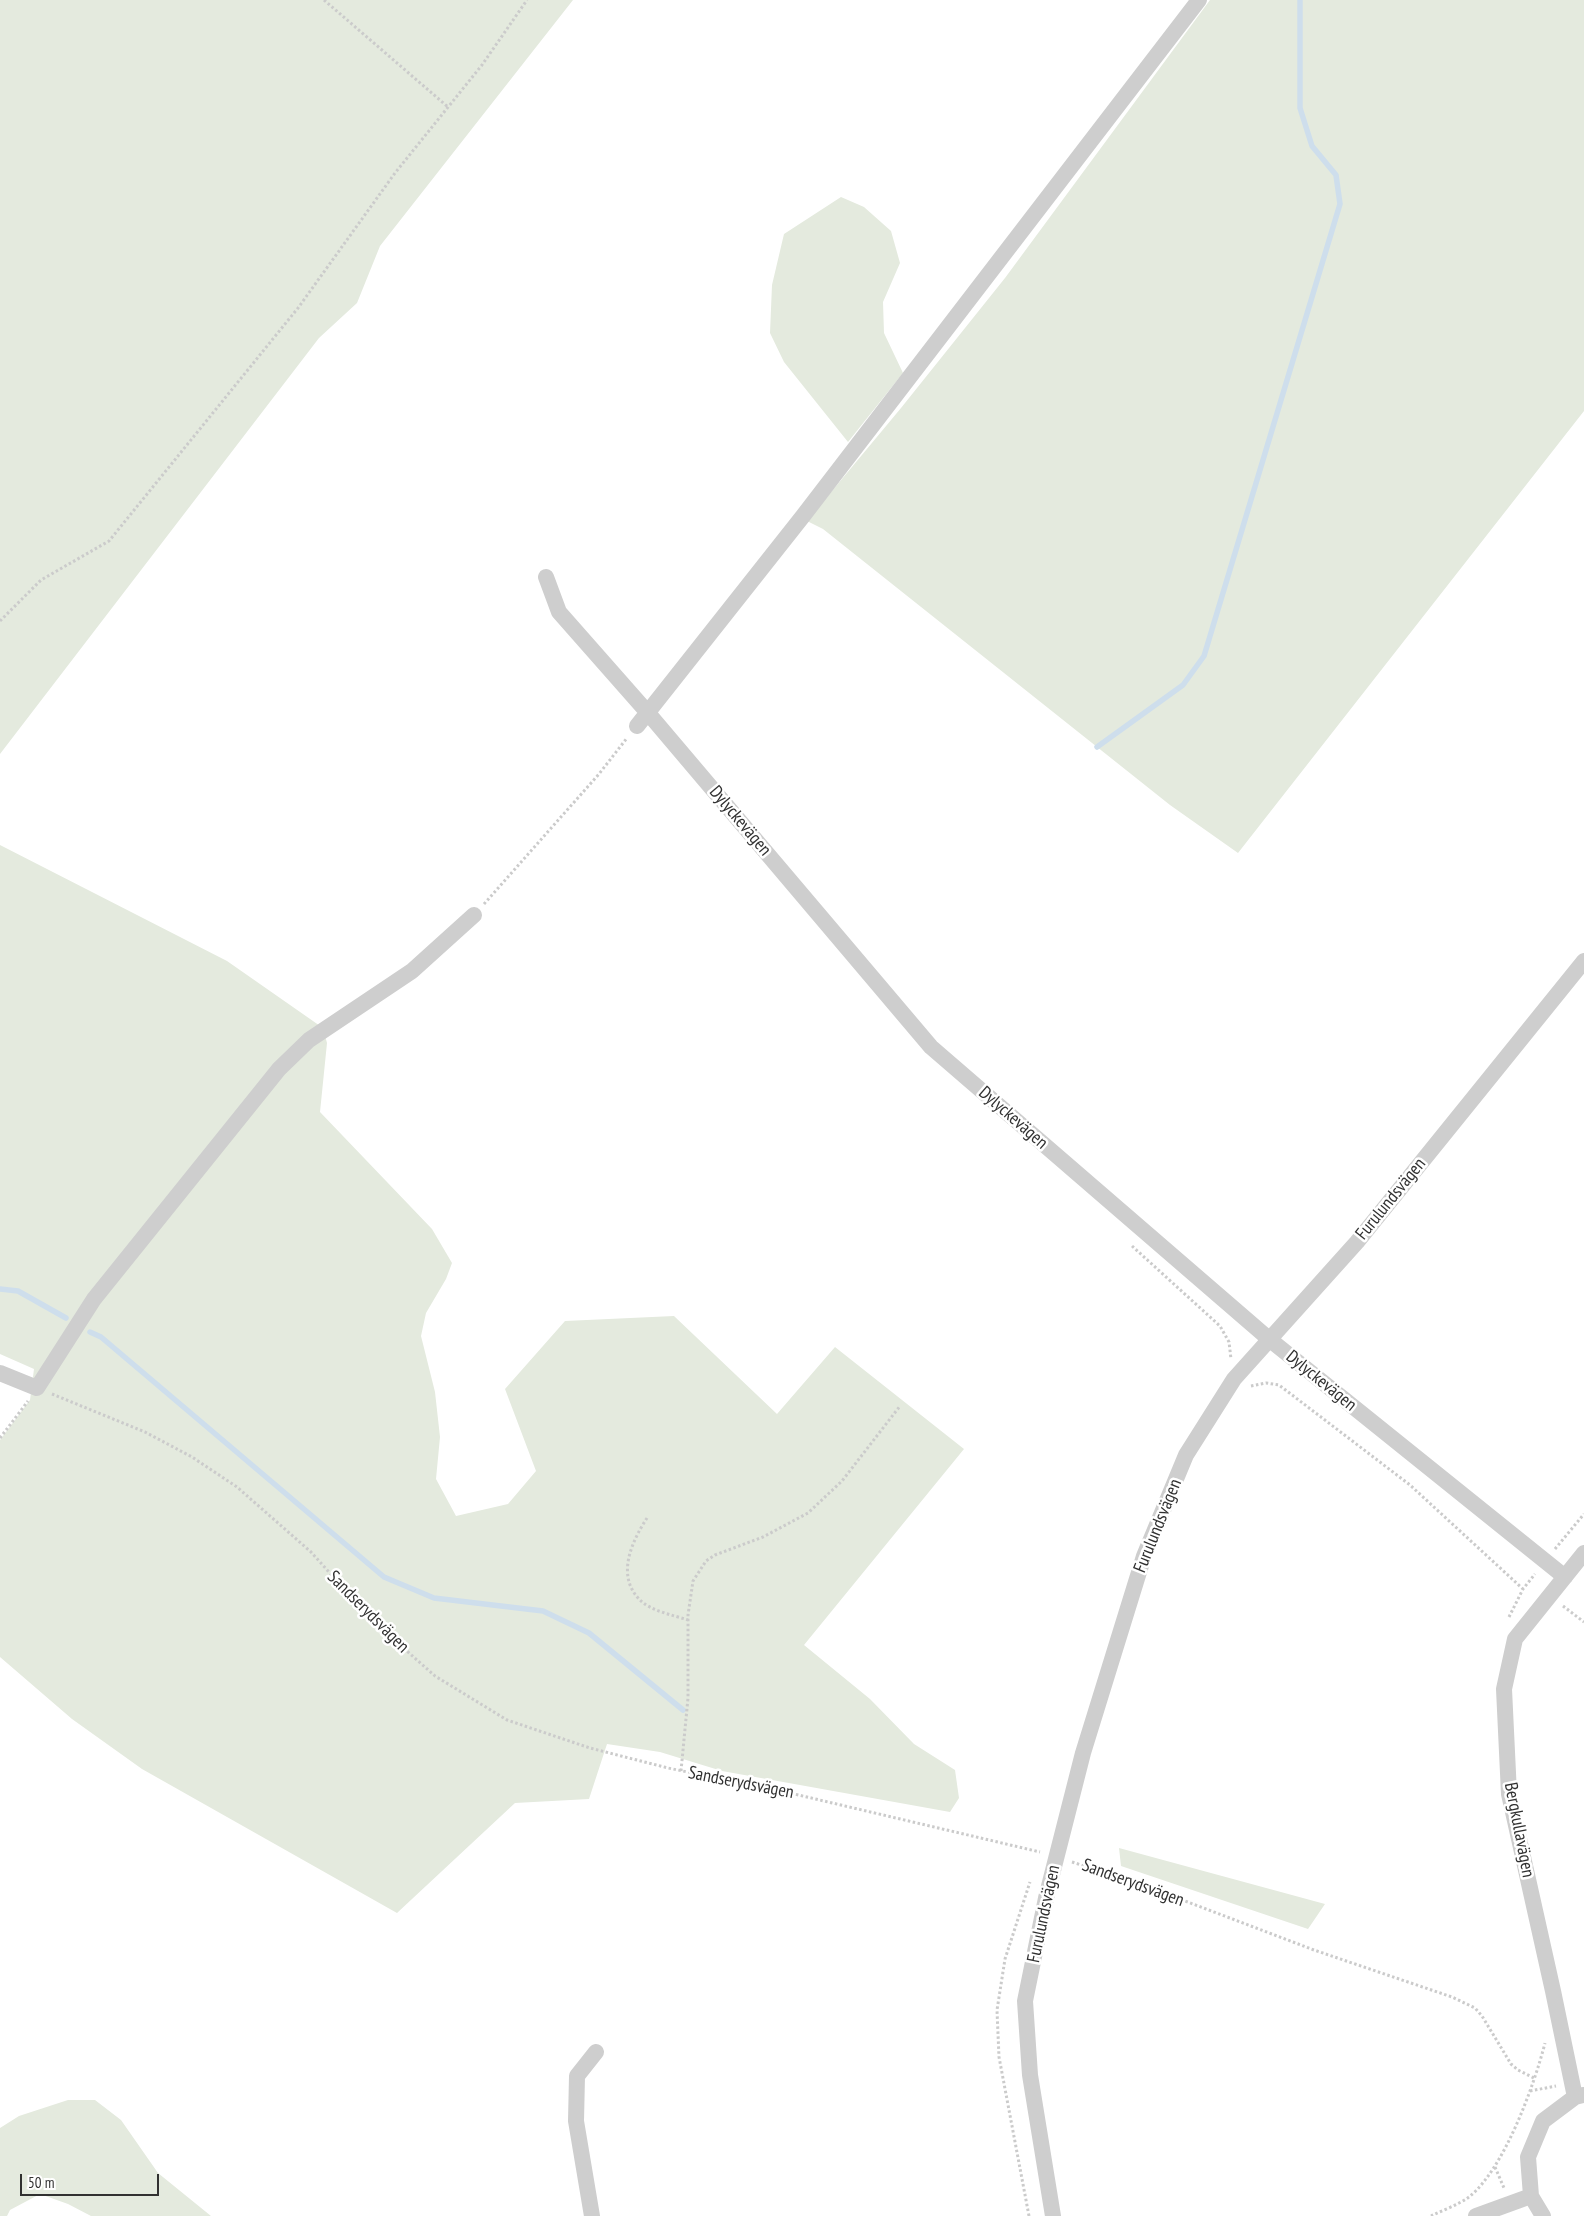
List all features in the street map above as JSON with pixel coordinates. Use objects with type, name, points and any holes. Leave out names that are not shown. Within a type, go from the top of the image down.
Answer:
[{"type":"street","points":[[637,726],[809,508],[1199,0]]},
{"type":"street","name":"Dylyckevägen","points":[[546,577],[559,612],[648,713],[930,1047],[1269,1339],[1565,1577]]},
{"type":"street","points":[[0,1373],[37,1388],[94,1299],[279,1069],[309,1040],[412,971],[474,915]]},
{"type":"street","name":"Furulundsvägen","points":[[1053,2216],[1030,2075],[1025,2000],[1056,1856],[1083,1754],[1144,1556],[1186,1455],[1234,1379],[1357,1242],[1584,961]]},
{"type":"street","name":"Bergkullavägen","points":[[1579,2096],[1508,1784],[1504,1689],[1515,1639],[1584,1553]]},
{"type":"street","points":[[592,2216],[576,2121],[577,2076],[596,2052]]},
{"type":"street","points":[[1544,2216],[1531,2196],[1528,2157],[1543,2121],[1579,2096]]},
{"type":"street","points":[[1476,2216],[1531,2196]]},
{"type":"path","points":[[324,0],[448,107]]},
{"type":"path","points":[[0,621],[41,580],[109,541],[298,308],[395,173],[482,65],[527,0]]},
{"type":"path","points":[[474,915],[599,774],[637,726]]},
{"type":"path","points":[[1126,1240],[1220,1326],[1229,1342],[1231,1358],[1225,1373],[1244,1385],[1254,1387],[1266,1383],[1279,1385],[1410,1485],[1523,1589]]},
{"type":"path","points":[[0,1438],[37,1388]]},
{"type":"path","name":"Sandserydsvägen","points":[[37,1388],[145,1432],[192,1457],[237,1487],[310,1552],[372,1620],[435,1676],[507,1720],[590,1748],[681,1771],[799,1795],[1056,1856],[1143,1885],[1314,1950],[1452,1997],[1475,2008],[1482,2016],[1511,2064],[1518,2070],[1536,2079],[1496,2167],[1468,2197],[1431,2216]]},
{"type":"path","points":[[681,1771],[688,1698],[688,1620],[693,1580],[706,1561],[715,1555],[763,1537],[808,1513],[842,1481],[900,1406]]},
{"type":"path","points":[[647,1518],[634,1538],[628,1558],[628,1581],[639,1600],[658,1610],[688,1620]]},
{"type":"path","points":[[1549,1596],[1584,1622]]},
{"type":"path","points":[[1037,1861],[1043,1842]]},
{"type":"path","points":[[1029,2216],[999,2057],[997,2010],[1005,1959],[1032,1878]]},
{"type":"shaded area","points":[[0,0],[573,0],[380,246],[357,303],[319,338],[0,754]]},
{"type":"shaded area","points":[[1210,0],[1584,0],[1584,411],[1238,853],[1170,805],[823,529],[807,521],[1005,278]]},
{"type":"shaded area","points":[[841,197],[864,207],[891,231],[900,263],[883,302],[884,333],[903,373],[848,442],[784,362],[770,333],[772,285],[784,234]]},
{"type":"shaded area","points":[[0,845],[227,961],[323,1028],[327,1043],[320,1112],[432,1229],[452,1263],[446,1279],[426,1313],[421,1336],[435,1392],[440,1437],[436,1479],[456,1516],[508,1504],[536,1471],[505,1389],[565,1321],[674,1316],[777,1414],[835,1347],[964,1449],[804,1645],[870,1699],[914,1744],[955,1770],[959,1798],[950,1812],[722,1771],[660,1752],[607,1744],[589,1799],[515,1803],[397,1913],[142,1769],[72,1719],[0,1657],[0,1440],[30,1400],[34,1369],[0,1354]]},
{"type":"shaded area","points":[[1119,1848],[1325,1904],[1308,1929],[1121,1866]]},
{"type":"shaded area","points":[[68,2100],[95,2100],[121,2120],[158,2173],[211,2216],[91,2216],[68,2204],[40,2194],[10,2210],[7,2216],[0,2216],[0,2128],[19,2116]]},
{"type":"waterway","points":[[1097,747],[1183,685],[1204,656],[1340,204],[1336,175],[1312,146],[1300,108],[1300,0]]},
{"type":"waterway","points":[[0,1289],[18,1291],[66,1318]]},
{"type":"waterway","points":[[90,1332],[101,1337],[384,1577],[434,1598],[543,1611],[589,1633],[683,1710]]}]
